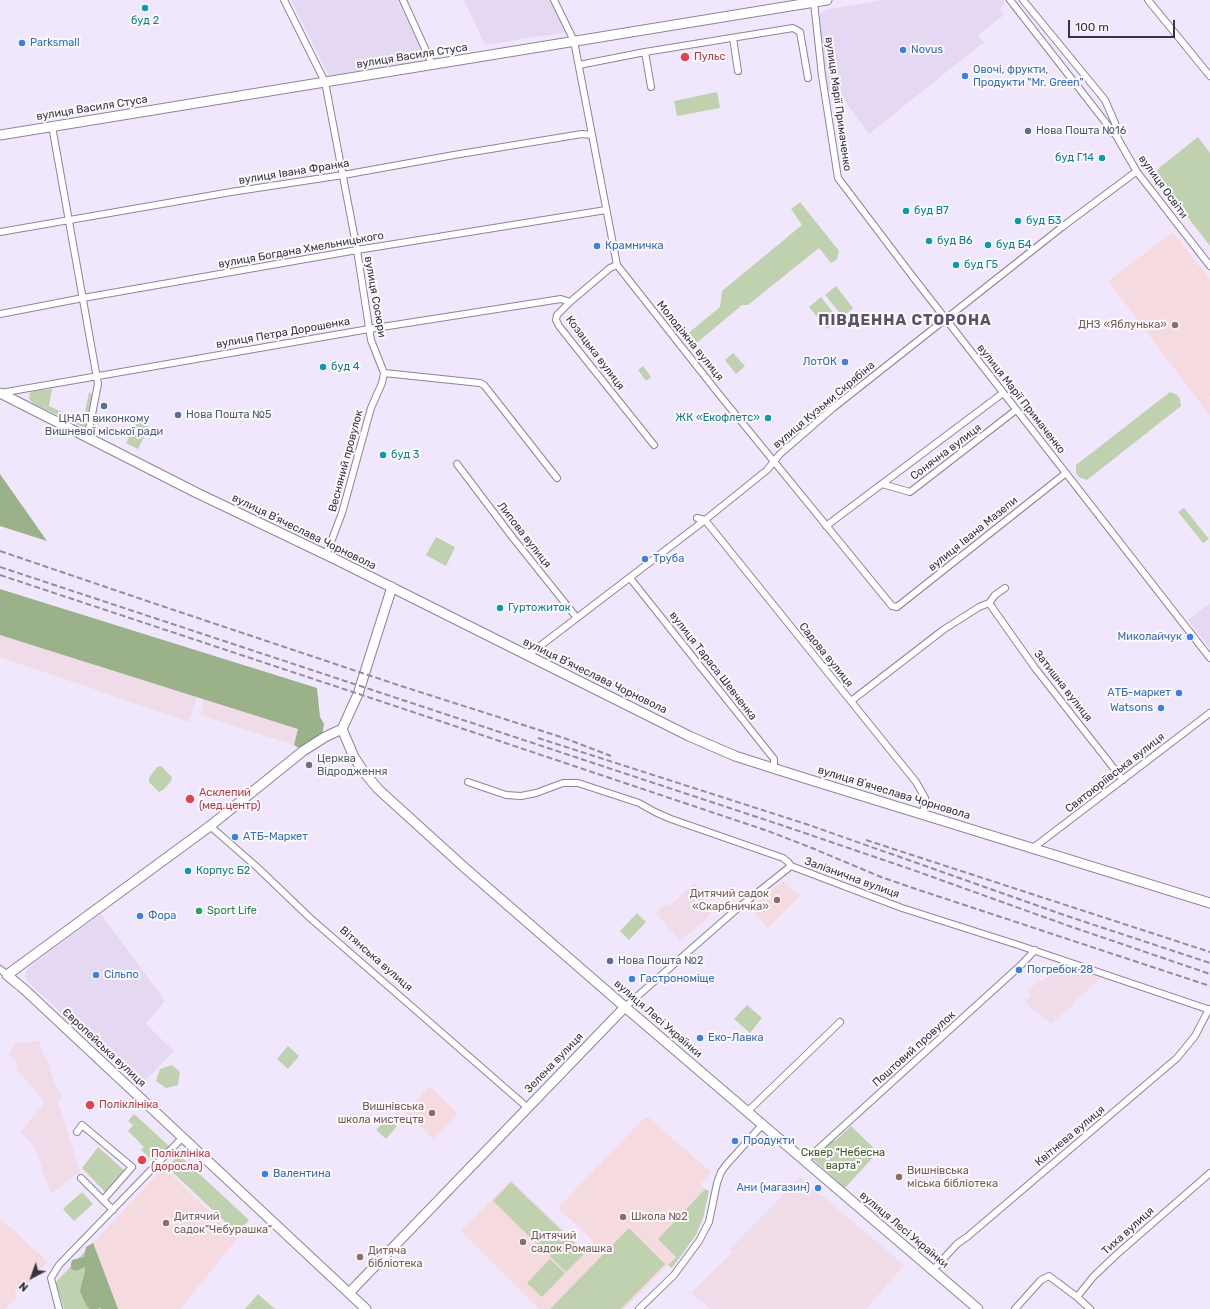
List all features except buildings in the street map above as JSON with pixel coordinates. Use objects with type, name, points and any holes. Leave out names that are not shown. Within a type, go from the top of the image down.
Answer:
[{"type":"street","name":"вулиця Сосюри","points":[[284,0],[325,82],[357,250],[371,340],[384,373]]},
{"type":"street","points":[[403,0],[432,64]]},
{"type":"street","name":"Молодіжна вулиця","points":[[554,0],[574,41],[617,265],[773,462],[892,606]]},
{"type":"street","name":"вулиця Василя Стуса","points":[[0,135],[828,0]]},
{"type":"street","points":[[1010,0],[1118,139]]},
{"type":"street","name":"вулиця Освіти","points":[[1023,0],[1104,100],[1115,123],[1118,139],[1137,172],[1210,266]]},
{"type":"street","points":[[1148,0],[1210,76]]},
{"type":"street","name":"вулиця Марії Примаченко","points":[[814,2],[822,76],[838,178],[1016,410],[1210,658]]},
{"type":"street","points":[[579,65],[645,52],[793,28],[800,32],[808,78]]},
{"type":"street","points":[[733,38],[738,71]]},
{"type":"street","points":[[645,52],[651,87]]},
{"type":"street","points":[[52,126],[98,384],[90,425],[86,436]]},
{"type":"street","name":"вулиця Івана Франка","points":[[0,232],[582,134],[592,135]]},
{"type":"street","name":"вулиця Кузьми Скрябіна","points":[[527,656],[705,520],[767,470],[780,454],[833,408],[1062,228],[1132,174],[1137,172]]},
{"type":"street","name":"вулиця Богдана Хмельницького","points":[[0,314],[357,250],[606,210]]},
{"type":"street","name":"Козацька вулиця","points":[[617,265],[610,268],[570,302],[557,315],[556,320],[559,326],[654,445]]},
{"type":"street","name":"вулиця Петра Дорошенка","points":[[0,393],[369,329],[561,299],[570,302]]},
{"type":"street","points":[[384,373],[480,383],[484,385],[557,478]]},
{"type":"street","name":"Весняний провулок","points":[[326,555],[342,514],[371,408],[382,384],[384,373]]},
{"type":"street","name":"вулиця Вʼячеслава Чорновола","points":[[0,393],[197,493],[392,587],[688,736],[735,756],[1210,903]]},
{"type":"street","name":"Сонячна вулиця","points":[[826,526],[1003,393]]},
{"type":"street","name":"Сонячна вулиця","points":[[882,484],[910,492],[1016,410]]},
{"type":"street","name":"Липова вулиця","points":[[457,464],[577,618]]},
{"type":"street","name":"вулиця Івана Мазепи","points":[[892,606],[897,608],[1066,473]]},
{"type":"street","points":[[696,518],[705,520]]},
{"type":"street","name":"Садова вулиця","points":[[705,520],[916,782],[925,798],[923,814]]},
{"type":"street","name":"вулиця Тараса Шевченка","points":[[630,578],[774,759],[774,769]]},
{"type":"street","points":[[4,972],[210,826],[303,751],[326,737],[342,730],[355,701],[392,587]]},
{"type":"street","points":[[851,701],[943,630],[979,607],[988,603],[1005,588]]},
{"type":"street","name":"Затишна вулиця","points":[[988,603],[1035,668],[1123,780]]},
{"type":"street","name":"Святоюріївська вулиця","points":[[1033,848],[1210,713]]},
{"type":"street","name":"вулиця Лесі Українки","points":[[342,730],[354,757],[378,789],[479,881],[978,1309]]},
{"type":"street","name":"Залізнична вулиця","points":[[468,782],[506,795],[521,796],[536,793],[563,783],[578,783],[639,803],[671,819],[783,858],[791,866],[902,908],[1035,950],[1209,1010]]},
{"type":"street","name":"Вітянська вулиця","points":[[210,826],[261,871],[309,918],[528,1108]]},
{"type":"street","name":"Зелена вулиця","points":[[349,1293],[625,1007],[732,913],[791,866]]},
{"type":"street","name":"Поштовий провулок","points":[[805,1161],[1022,965],[1035,950]]},
{"type":"street","name":"Європейська вулиця","points":[[4,972],[366,1309]]},
{"type":"street","name":"Квітнева вулиця","points":[[933,1270],[957,1244],[968,1237],[1177,1058],[1195,1036],[1209,1010]]},
{"type":"street","points":[[747,1112],[840,1022]]},
{"type":"street","points":[[640,1309],[674,1275],[699,1241],[708,1222],[717,1183],[722,1172],[727,1164],[762,1124]]},
{"type":"street","points":[[77,1132],[82,1125],[132,1167],[103,1200]]},
{"type":"street","points":[[59,1309],[51,1278],[60,1265],[182,1138]]},
{"type":"street","name":"Тиха вулиця","points":[[1077,1297],[1093,1277],[1116,1255],[1210,1173]]},
{"type":"street","points":[[81,1178],[113,1210]]},
{"type":"street","points":[[1015,1309],[1041,1280],[1049,1276],[1090,1309]]},
{"type":"shaded area","points":[[291,0],[398,0],[421,50],[419,61],[330,78]]},
{"type":"shaded area","points":[[464,0],[550,0],[568,32],[485,45]]},
{"type":"shaded area","points":[[882,0],[1004,0],[1004,5],[1000,10],[1004,15],[978,35],[984,42],[869,134],[837,90],[827,92],[817,24],[818,18],[825,10]]},
{"type":"shaded area","name":"ДНЗ «Яблунька»","points":[[1173,232],[1210,280],[1210,416],[1108,281]]},
{"type":"shaded area","points":[[1210,603],[1210,649],[1188,620]]},
{"type":"shaded area","points":[[0,635],[197,697],[189,722],[0,657]]},
{"type":"shaded area","points":[[204,699],[298,729],[294,745],[200,715]]},
{"type":"shaded area","name":"Дитячий садок «Скарбничка»","points":[[783,881],[800,896],[768,928],[750,908]]},
{"type":"shaded area","points":[[695,883],[704,892],[700,896],[713,911],[708,916],[709,917],[680,941],[656,913],[666,904],[669,906]]},
{"type":"shaded area","points":[[101,914],[165,1001],[146,1024],[174,1051],[140,1086],[27,981],[25,976],[28,968]]},
{"type":"shaded area","points":[[1060,964],[1101,978],[1051,1024],[1024,1002],[1031,995],[1027,991],[1039,980],[1041,982]]},
{"type":"shaded area","points":[[39,1041],[44,1056],[49,1064],[55,1085],[62,1095],[58,1102],[80,1171],[51,1194],[34,1146],[20,1132],[43,1105],[44,1101],[16,1069],[17,1063],[8,1054],[17,1043]]},
{"type":"shaded area","name":"Вишнівська школа мистецтв","points":[[429,1086],[458,1113],[434,1139],[405,1113]]},
{"type":"shaded area","name":"Школа №2","points":[[644,1118],[649,1118],[711,1172],[700,1184],[705,1189],[670,1226],[676,1257],[624,1309],[576,1309],[563,1297],[550,1309],[539,1309],[461,1231],[511,1180],[586,1252],[594,1242],[558,1208]]},
{"type":"shaded area","name":"Дитячий садок\"Чебурашка\"","points":[[164,1167],[237,1239],[180,1309],[118,1309],[93,1243]]},
{"type":"shaded area","points":[[800,1177],[904,1265],[866,1309],[710,1309],[691,1293],[733,1252],[730,1249]]},
{"type":"shaded area","points":[[0,1218],[48,1262],[28,1284],[22,1284],[15,1291],[16,1298],[5,1309],[0,1309]]},
{"type":"green space","points":[[717,92],[720,108],[677,116],[674,101]]},
{"type":"green space","points":[[1198,137],[1210,153],[1210,246],[1155,175],[1159,168]]},
{"type":"green space","points":[[800,202],[839,251],[837,259],[831,263],[819,248],[748,305],[742,305],[693,346],[685,336],[720,307],[722,291],[802,225],[791,209]]},
{"type":"green space","points":[[836,286],[853,308],[843,317],[825,295]]},
{"type":"green space","points":[[821,297],[839,320],[827,329],[809,307]]},
{"type":"green space","points":[[733,353],[745,366],[736,374],[725,360]]},
{"type":"green space","points":[[643,366],[651,377],[646,381],[638,370]]},
{"type":"green space","points":[[52,389],[49,406],[83,422],[84,417],[86,418],[85,428],[34,404],[29,399],[30,393],[34,391]]},
{"type":"green space","points":[[89,392],[92,395],[89,411],[85,412]]},
{"type":"green space","points":[[1170,392],[1177,395],[1180,399],[1181,406],[1087,480],[1079,477],[1076,473],[1076,465]]},
{"type":"green space","points":[[138,421],[149,427],[138,449],[126,443]]},
{"type":"green space","points":[[0,474],[47,541],[0,526]]},
{"type":"green space","points":[[1184,508],[1209,539],[1203,543],[1178,512]]},
{"type":"green space","points":[[436,537],[455,547],[446,566],[426,555]]},
{"type":"green space","points":[[0,589],[317,688],[320,717],[324,724],[322,736],[302,750],[294,745],[298,729],[0,635]]},
{"type":"green space","points":[[161,766],[172,777],[171,781],[163,790],[159,792],[149,782],[149,778],[157,767]]},
{"type":"green space","points":[[637,913],[646,922],[629,940],[620,931]]},
{"type":"green space","points":[[747,1005],[762,1018],[750,1033],[734,1019]]},
{"type":"green space","points":[[288,1046],[299,1056],[288,1069],[277,1059]]},
{"type":"green space","points":[[172,1065],[180,1072],[178,1085],[166,1088],[156,1081],[160,1069]]},
{"type":"green space","points":[[134,1114],[169,1146],[153,1161],[141,1150],[144,1147],[128,1131],[133,1125],[128,1121]]},
{"type":"green space","points":[[388,1117],[397,1126],[386,1139],[376,1130]]},
{"type":"green space","name":"Сквер \"Небесна варта\"","points":[[851,1126],[878,1152],[845,1188],[813,1159],[833,1139],[835,1141]]},
{"type":"green space","points":[[98,1147],[124,1170],[105,1192],[82,1168]]},
{"type":"green space","points":[[179,1155],[249,1220],[237,1233],[167,1167]]},
{"type":"green space","points":[[511,1182],[585,1253],[566,1272],[493,1201]]},
{"type":"green space","points":[[705,1189],[709,1191],[703,1218],[696,1235],[672,1268],[668,1265],[676,1257],[658,1239]]},
{"type":"green space","points":[[82,1192],[93,1204],[74,1221],[63,1209]]},
{"type":"green space","points":[[629,1228],[665,1264],[621,1309],[550,1309]]},
{"type":"green space","points":[[93,1243],[118,1309],[64,1309],[56,1282]]},
{"type":"green space","points":[[93,1243],[118,1309],[102,1309],[99,1307],[98,1309],[90,1309],[86,1305],[80,1291],[85,1267],[76,1271],[71,1269],[72,1260],[84,1257],[86,1247]]},
{"type":"green space","points":[[550,1259],[565,1273],[542,1297],[527,1283]]},
{"type":"green space","points":[[258,1294],[275,1309],[245,1309]]},
{"type":"railway","points":[[0,551],[398,685],[564,738],[611,756]]},
{"type":"railway","points":[[0,567],[784,826],[1210,974]]},
{"type":"railway","points":[[0,575],[768,831],[881,877],[1210,986]]},
{"type":"railway","points":[[538,738],[809,825],[1067,916],[1210,963]]},
{"type":"railway","points":[[866,840],[1210,952]]},
{"type":"place","name":"буд 2","points":[[145,8]]},
{"type":"place","name":"Parksmall","points":[[22,43]]},
{"type":"place","name":"Novus","points":[[903,50]]},
{"type":"place","name":"Пульс","points":[[685,57]]},
{"type":"place","name":"Овочі, фрукти, Продукти \"Mr. Green\"","points":[[965,76]]},
{"type":"place","name":"Нова Пошта №16","points":[[1028,131]]},
{"type":"place","name":"буд Г14","points":[[1102,158]]},
{"type":"place","name":"буд В7","points":[[906,211]]},
{"type":"place","name":"буд Б3","points":[[1018,221]]},
{"type":"place","name":"буд В6","points":[[929,241]]},
{"type":"place","name":"буд Б4","points":[[988,245]]},
{"type":"place","name":"Крамничка","points":[[597,246]]},
{"type":"place","name":"буд Г5","points":[[956,265]]},
{"type":"place","name":"ДНЗ «Яблунька»","points":[[1175,325]]},
{"type":"place","name":"ЛотОК","points":[[845,362]]},
{"type":"place","name":"буд 4","points":[[323,367]]},
{"type":"place","name":"ЦНАП виконкому Вишневої міської ради","points":[[104,406]]},
{"type":"place","name":"Нова Пошта №5","points":[[178,415]]},
{"type":"place","name":"ЖК «Екофлетс»","points":[[768,418]]},
{"type":"place","name":"буд 3","points":[[383,455]]},
{"type":"place","name":"Труба","points":[[645,559]]},
{"type":"place","name":"Гуртожиток","points":[[500,608]]},
{"type":"place","name":"Миколайчук","points":[[1190,637]]},
{"type":"place","name":"АТБ-маркет","points":[[1179,693]]},
{"type":"place","name":"Watsons","points":[[1161,708]]},
{"type":"place","name":"Церква Відродження","points":[[309,765]]},
{"type":"place","name":"Асклепий (мед.центр)","points":[[190,799]]},
{"type":"place","name":"АТБ-Маркет","points":[[235,837]]},
{"type":"place","name":"Корпус Б2","points":[[188,871]]},
{"type":"place","name":"Дитячий садок «Скарбничка»","points":[[777,900]]},
{"type":"place","name":"Sport Life","points":[[199,911]]},
{"type":"place","name":"Фора","points":[[140,916]]},
{"type":"place","name":"Нова Пошта №2","points":[[610,961]]},
{"type":"place","name":"Погребок 28","points":[[1019,970]]},
{"type":"place","name":"Сільпо","points":[[96,975]]},
{"type":"place","name":"Гастрономіще","points":[[632,979]]},
{"type":"place","name":"Еко-Лавка","points":[[700,1038]]},
{"type":"place","name":"Поліклініка","points":[[90,1105]]},
{"type":"place","name":"Вишнівська школа мистецтв","points":[[432,1113]]},
{"type":"place","name":"Продукти","points":[[735,1141]]},
{"type":"place","name":"Поліклініка (доросла)","points":[[142,1160]]},
{"type":"place","name":"Валентина","points":[[265,1174]]},
{"type":"place","name":"Вишнівська міська бібліотека","points":[[899,1177]]},
{"type":"place","name":"Ани (магазин)","points":[[818,1188]]},
{"type":"place","name":"Школа №2","points":[[623,1217]]},
{"type":"place","name":"Дитячий садок\"Чебурашка\"","points":[[166,1223]]},
{"type":"place","name":"Дитячий садок Ромашка","points":[[523,1242]]},
{"type":"place","name":"Дитяча бібліотека","points":[[360,1257]]},
{"type":"district","name":"ПІВДЕННА СТОРОНА","points":[[905,321]]}]
